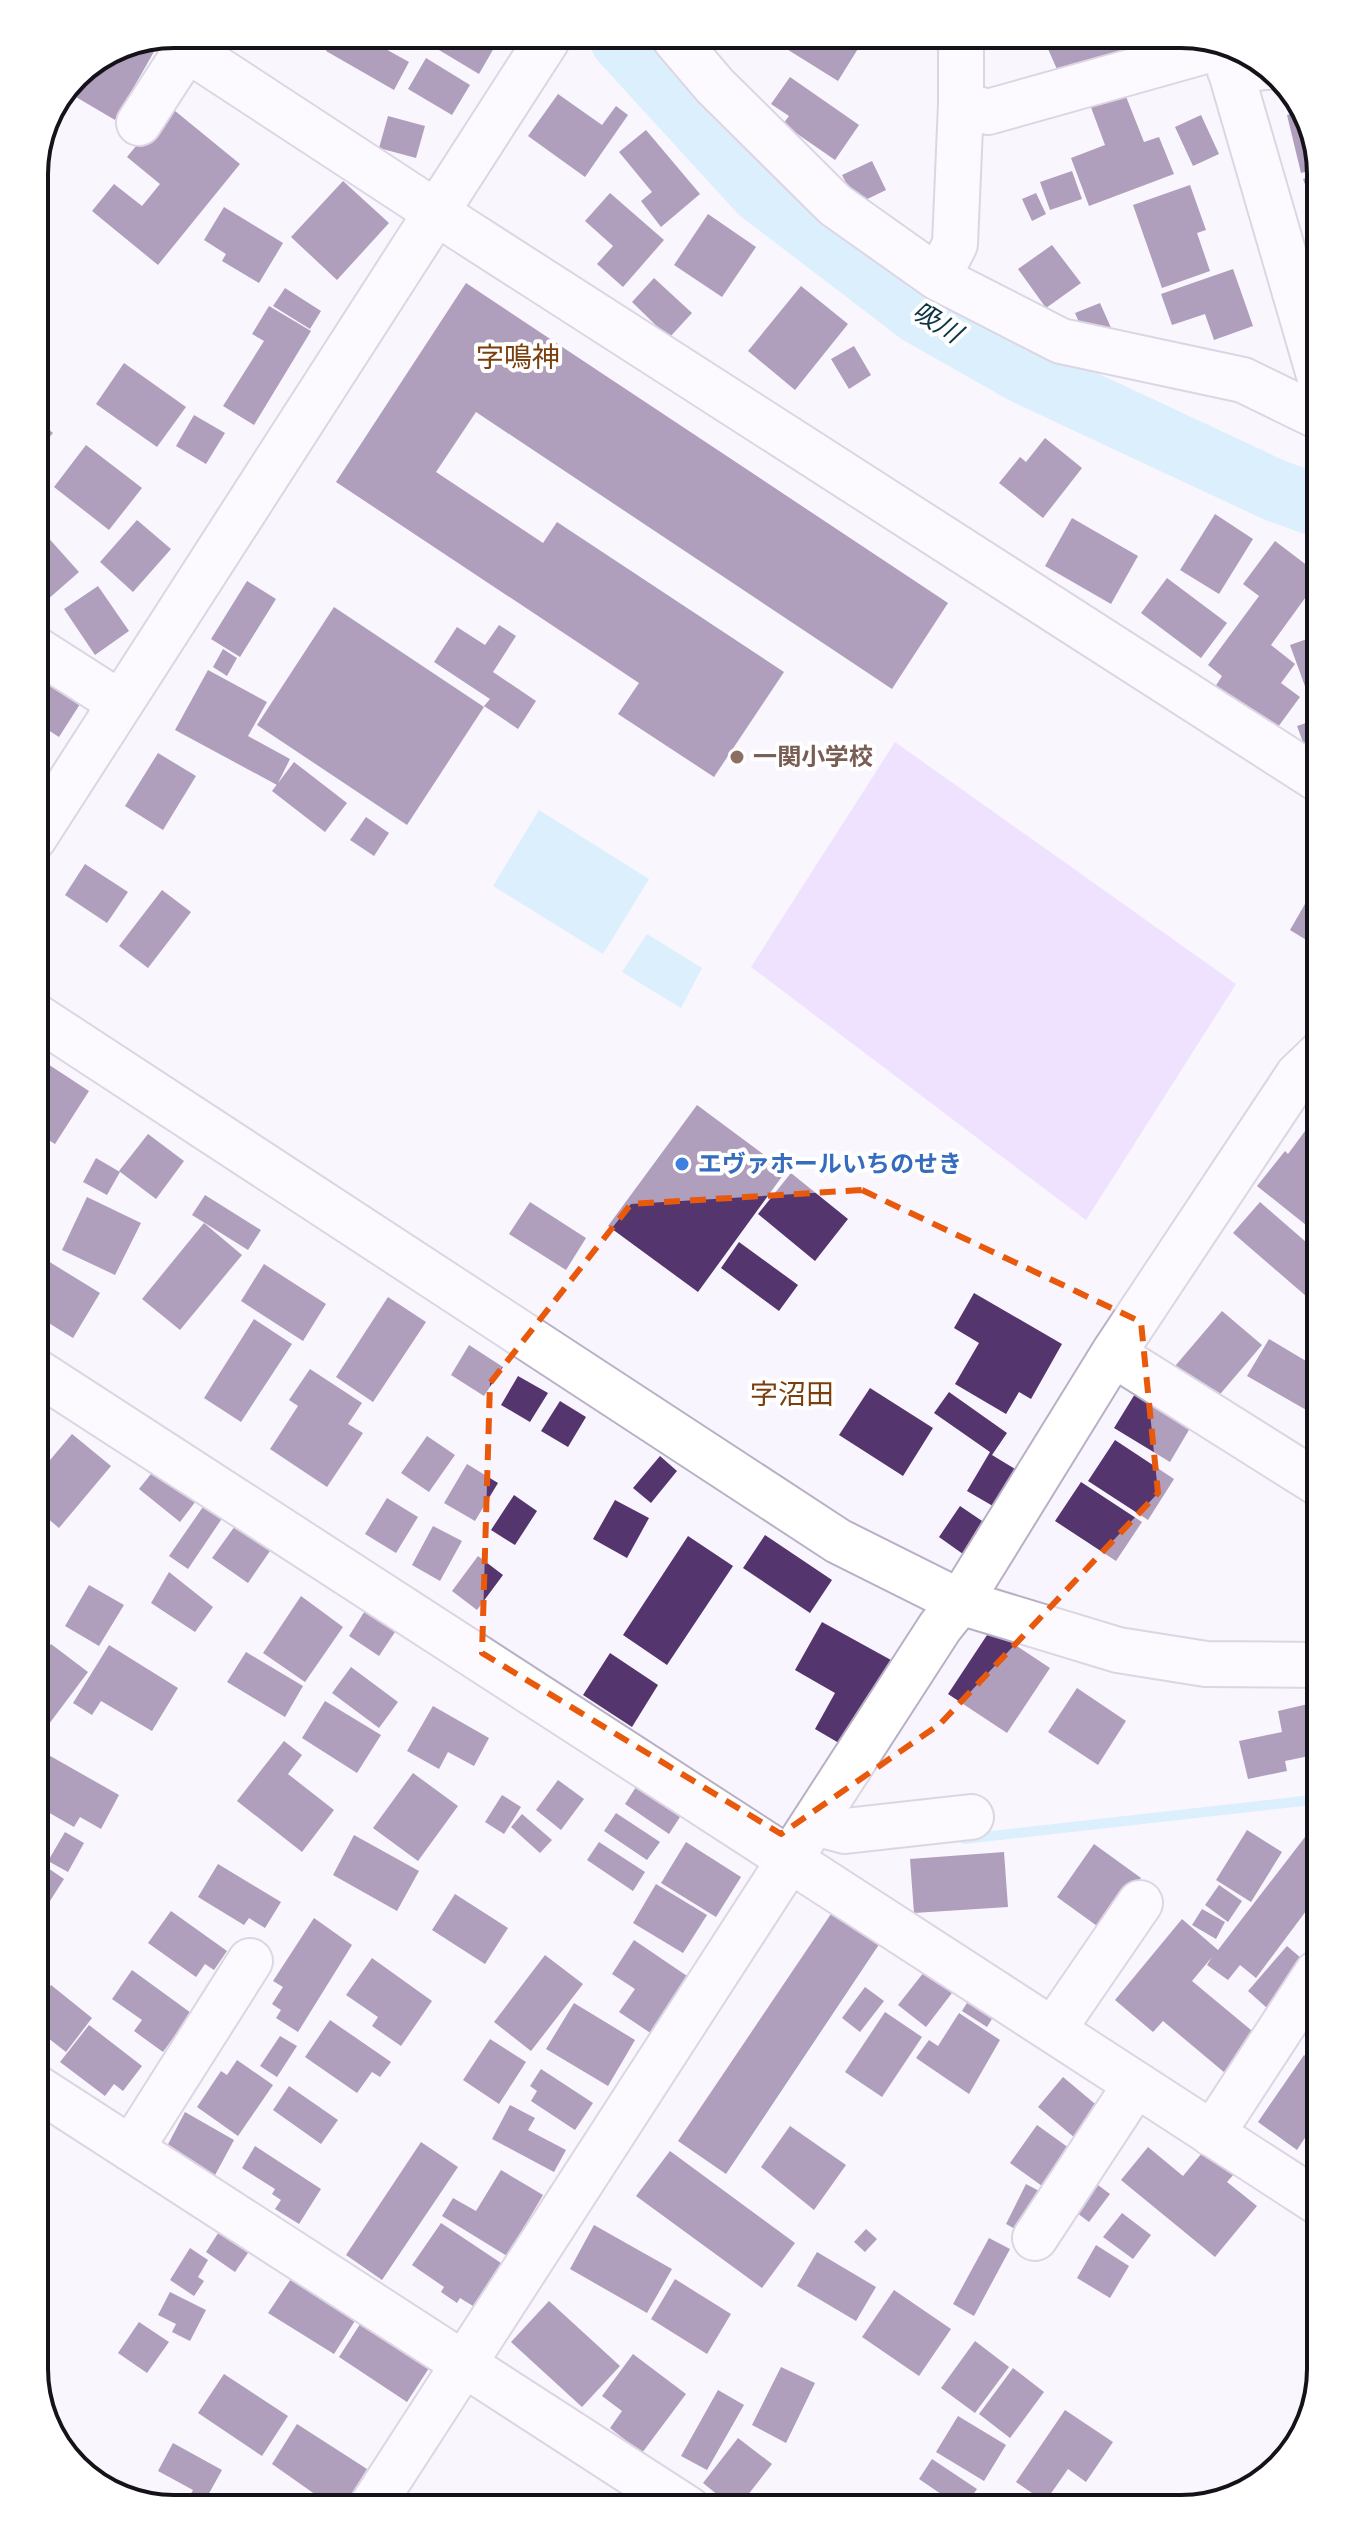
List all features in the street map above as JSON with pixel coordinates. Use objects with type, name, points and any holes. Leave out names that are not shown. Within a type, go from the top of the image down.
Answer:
[{"type":"street","points":[[139,123],[182,48]]},
{"type":"street","points":[[185,48],[1307,772]]},
{"type":"street","points":[[48,816],[542,48]]},
{"type":"street","points":[[683,48],[715,86],[835,205],[938,278],[1061,341],[1243,380],[1307,411]]},
{"type":"street","points":[[938,278],[955,244],[961,48]]},
{"type":"street","points":[[961,104],[988,112],[1230,58]]},
{"type":"street","points":[[1237,61],[1307,294]]},
{"type":"street","points":[[48,657],[120,703]]},
{"type":"street","points":[[48,1024],[838,1541],[960,1602],[1118,1650],[1206,1664],[1307,1665]]},
{"type":"street","points":[[379,2495],[940,1627],[960,1602],[1113,1354],[1298,1075],[1307,1066]]},
{"type":"street","points":[[1113,1354],[1307,1476]]},
{"type":"street","points":[[48,1379],[1307,2195]]},
{"type":"street","points":[[815,1823],[845,1831],[971,1817]]},
{"type":"street","points":[[1053,2030],[1140,1903]]},
{"type":"street","points":[[131,2149],[250,1961]]},
{"type":"street","points":[[1212,2134],[1307,1988]]},
{"type":"street","points":[[1035,2238],[1136,2084]]},
{"type":"street","points":[[48,2095],[666,2495]]},
{"type":"highlighted area","points":[[862,1190],[1141,1322],[1158,1493],[940,1724],[781,1834],[482,1653],[490,1383],[631,1204]]},
{"type":"shaded area","points":[[895,742],[1236,984],[1086,1220],[751,967]]},
{"type":"water","points":[[539,810],[649,879],[603,954],[493,886]]},
{"type":"water","points":[[647,934],[702,968],[681,1008],[622,972]]},
{"type":"building","points":[[328,48],[384,48],[409,62],[394,90],[326,51]]},
{"type":"building","points":[[436,48],[494,48],[479,74]]},
{"type":"building","points":[[785,48],[858,48],[838,81]]},
{"type":"building","points":[[1048,48],[1140,48],[1141,51],[1063,83]]},
{"type":"building","points":[[155,50],[115,120],[76,97],[104,69],[126,58]]},
{"type":"building","points":[[426,58],[470,85],[452,115],[408,89]]},
{"type":"building","points":[[790,77],[859,125],[835,160],[783,124],[789,116],[771,104]]},
{"type":"building","points":[[1123,89],[1144,142],[1159,137],[1174,174],[1089,206],[1071,158],[1105,145],[1089,102]]},
{"type":"building","points":[[558,94],[602,125],[616,106],[628,115],[585,177],[528,136]]},
{"type":"building","points":[[169,106],[240,164],[158,265],[92,211],[114,184],[142,206],[160,184],[127,157]]},
{"type":"building","points":[[1291,114],[1297,126],[1305,149],[1307,171],[1301,173],[1287,115]]},
{"type":"building","points":[[1201,115],[1219,154],[1193,166],[1175,127]]},
{"type":"building","points":[[388,116],[425,126],[416,158],[379,148]]},
{"type":"building","points":[[646,130],[700,194],[661,227],[641,201],[652,192],[619,152]]},
{"type":"building","points":[[872,161],[886,190],[857,204],[842,175]]},
{"type":"building","points":[[1072,171],[1082,199],[1050,210],[1040,182]]},
{"type":"building","points":[[343,181],[389,223],[337,280],[291,237]]},
{"type":"building","points":[[1190,185],[1206,230],[1197,233],[1210,271],[1162,288],[1133,205]]},
{"type":"building","points":[[610,193],[664,240],[623,287],[597,264],[613,246],[585,221]]},
{"type":"building","points":[[1036,193],[1046,214],[1032,221],[1022,199]]},
{"type":"building","points":[[224,207],[283,243],[259,283],[222,261],[226,254],[204,240]]},
{"type":"building","points":[[708,214],[756,247],[722,297],[674,265]]},
{"type":"building","points":[[1052,245],[1081,283],[1046,308],[1018,269]]},
{"type":"building","points":[[1233,269],[1253,326],[1214,340],[1205,314],[1172,325],[1161,294]]},
{"type":"building","points":[[654,278],[692,313],[669,338],[632,302]]},
{"type":"building","points":[[466,283],[948,603],[892,689],[476,412],[436,472],[543,543],[557,522],[784,672],[714,777],[618,714],[639,683],[336,482]]},
{"type":"building","points":[[801,286],[848,324],[795,390],[748,351]]},
{"type":"building","points":[[285,288],[321,311],[310,329],[273,306]]},
{"type":"building","points":[[1100,303],[1112,330],[1087,341],[1075,313]]},
{"type":"building","points":[[269,306],[311,331],[254,425],[223,406],[264,341],[252,334]]},
{"type":"building","points":[[854,346],[871,375],[849,389],[831,359]]},
{"type":"building","points":[[124,363],[186,407],[157,447],[96,404]]},
{"type":"building","points":[[194,415],[225,433],[206,464],[176,446]]},
{"type":"building","points":[[1045,438],[1082,468],[1043,518],[999,483],[1020,457],[1026,462]]},
{"type":"building","points":[[86,445],[142,488],[109,530],[54,487]]},
{"type":"building","points":[[1215,514],[1253,539],[1219,594],[1180,570]]},
{"type":"building","points":[[1072,518],[1138,556],[1111,604],[1045,566]]},
{"type":"building","points":[[137,520],[171,549],[133,592],[100,562]]},
{"type":"building","points":[[48,537],[79,572],[48,599]]},
{"type":"building","points":[[1275,541],[1307,565],[1307,595],[1271,645],[1295,664],[1281,683],[1300,697],[1275,731],[1215,687],[1222,676],[1208,665],[1259,596],[1243,584]]},
{"type":"building","points":[[1167,578],[1227,623],[1201,658],[1141,613]]},
{"type":"building","points":[[247,581],[276,599],[240,657],[211,639]]},
{"type":"building","points":[[98,586],[129,631],[95,655],[64,609]]},
{"type":"building","points":[[334,607],[484,707],[407,825],[257,725]]},
{"type":"building","points":[[499,625],[516,636],[493,672],[536,701],[518,729],[484,706],[490,699],[434,662],[457,627],[485,645]]},
{"type":"building","points":[[1307,639],[1307,692],[1290,645]]},
{"type":"building","points":[[223,649],[237,658],[227,676],[213,667]]},
{"type":"building","points":[[208,670],[267,702],[248,736],[290,759],[277,785],[175,730]]},
{"type":"building","points":[[48,676],[89,690],[59,737],[48,730]]},
{"type":"building","points":[[1307,723],[1307,753],[1297,726]]},
{"type":"building","points":[[158,753],[196,776],[163,830],[125,806]]},
{"type":"building","points":[[294,762],[347,803],[325,832],[272,791]]},
{"type":"building","points":[[366,817],[389,833],[374,856],[350,840]]},
{"type":"building","points":[[85,864],[128,892],[107,923],[65,895]]},
{"type":"building","points":[[162,890],[191,912],[148,968],[119,946]]},
{"type":"building","points":[[1307,900],[1307,940],[1290,930]]},
{"type":"building","points":[[48,1064],[89,1091],[55,1144],[48,1140]]},
{"type":"building","points":[[697,1105],[786,1171],[698,1292],[608,1226]]},
{"type":"building","points":[[1307,1128],[1307,1226],[1257,1186],[1285,1151],[1288,1154]]},
{"type":"building","points":[[148,1134],[184,1161],[156,1199],[119,1171]]},
{"type":"building","points":[[96,1158],[120,1172],[107,1195],[83,1182]]},
{"type":"building","points":[[791,1173],[848,1219],[815,1261],[758,1214]]},
{"type":"building","points":[[205,1195],[261,1230],[248,1250],[192,1215]]},
{"type":"building","points":[[87,1197],[141,1223],[115,1275],[62,1250]]},
{"type":"building","points":[[530,1202],[586,1238],[566,1270],[509,1234]]},
{"type":"building","points":[[1260,1202],[1307,1243],[1307,1297],[1233,1233]]},
{"type":"building","points":[[204,1223],[242,1255],[180,1330],[142,1299]]},
{"type":"building","points":[[739,1242],[798,1285],[779,1311],[721,1268]]},
{"type":"building","points":[[48,1261],[100,1293],[73,1338],[48,1323]]},
{"type":"building","points":[[264,1264],[326,1304],[303,1341],[241,1301]]},
{"type":"building","points":[[974,1293],[1062,1344],[1031,1399],[1019,1392],[1006,1414],[955,1384],[979,1343],[954,1328]]},
{"type":"building","points":[[388,1297],[426,1322],[373,1402],[336,1377]]},
{"type":"building","points":[[1222,1311],[1262,1345],[1210,1406],[1170,1372]]},
{"type":"building","points":[[254,1319],[292,1344],[241,1422],[204,1398]]},
{"type":"building","points":[[1269,1339],[1307,1362],[1307,1410],[1247,1376]]},
{"type":"building","points":[[469,1345],[503,1367],[484,1396],[451,1375]]},
{"type":"building","points":[[310,1369],[362,1403],[348,1424],[363,1433],[327,1487],[270,1449],[298,1406],[289,1400]]},
{"type":"building","points":[[518,1376],[548,1393],[530,1422],[501,1405]]},
{"type":"building","points":[[870,1388],[933,1428],[903,1476],[839,1435]]},
{"type":"building","points":[[1138,1389],[1193,1423],[1170,1462],[1114,1428]]},
{"type":"building","points":[[949,1392],[1007,1433],[992,1455],[1020,1472],[998,1509],[967,1491],[990,1452],[934,1413]]},
{"type":"building","points":[[560,1401],[586,1417],[568,1447],[541,1431]]},
{"type":"building","points":[[72,1434],[111,1466],[59,1528],[48,1519],[48,1462]]},
{"type":"building","points":[[427,1436],[455,1455],[429,1492],[401,1473]]},
{"type":"building","points":[[1115,1440],[1174,1479],[1148,1520],[1088,1481]]},
{"type":"building","points":[[660,1456],[677,1471],[651,1503],[633,1488]]},
{"type":"building","points":[[162,1460],[202,1493],[180,1522],[139,1489]]},
{"type":"building","points":[[467,1464],[498,1483],[475,1521],[444,1503]]},
{"type":"building","points":[[1081,1482],[1142,1522],[1116,1561],[1055,1521]]},
{"type":"building","points":[[514,1495],[537,1511],[515,1545],[491,1530]]},
{"type":"building","points":[[387,1498],[418,1517],[396,1553],[365,1534]]},
{"type":"building","points":[[615,1500],[649,1518],[627,1558],[593,1539]]},
{"type":"building","points":[[205,1504],[223,1517],[188,1569],[169,1556]]},
{"type":"building","points":[[960,1506],[991,1527],[970,1559],[939,1537]]},
{"type":"building","points":[[235,1526],[270,1551],[248,1583],[212,1558]]},
{"type":"building","points":[[433,1526],[462,1541],[440,1581],[412,1565]]},
{"type":"building","points":[[765,1535],[832,1580],[810,1613],[743,1568]]},
{"type":"building","points":[[688,1536],[733,1566],[667,1665],[623,1635]]},
{"type":"building","points":[[478,1556],[503,1575],[477,1610],[452,1591]]},
{"type":"building","points":[[169,1572],[213,1607],[195,1632],[151,1603]]},
{"type":"building","points":[[89,1585],[124,1605],[99,1646],[65,1626]]},
{"type":"building","points":[[301,1596],[343,1627],[305,1682],[263,1653]]},
{"type":"building","points":[[368,1606],[399,1626],[379,1656],[349,1636]]},
{"type":"building","points":[[822,1622],[891,1660],[844,1746],[815,1729],[835,1693],[795,1670]]},
{"type":"building","points":[[991,1629],[1050,1668],[1007,1733],[948,1694]]},
{"type":"building","points":[[51,1644],[88,1672],[48,1725],[48,1648]]},
{"type":"building","points":[[109,1645],[178,1688],[152,1731],[101,1701],[92,1715],[73,1703]]},
{"type":"building","points":[[246,1652],[303,1686],[285,1717],[227,1682]]},
{"type":"building","points":[[610,1653],[658,1685],[632,1727],[583,1695]]},
{"type":"building","points":[[351,1667],[398,1702],[379,1728],[332,1693]]},
{"type":"building","points":[[1077,1688],[1126,1721],[1098,1765],[1048,1732]]},
{"type":"building","points":[[325,1701],[381,1735],[357,1773],[302,1738]]},
{"type":"building","points":[[1307,1704],[1307,1756],[1285,1761],[1287,1771],[1248,1779],[1239,1741],[1282,1732],[1278,1711]]},
{"type":"building","points":[[433,1706],[489,1738],[474,1766],[448,1752],[439,1769],[407,1751]]},
{"type":"building","points":[[284,1741],[302,1755],[288,1774],[334,1810],[302,1852],[237,1801]]},
{"type":"building","points":[[48,1755],[119,1795],[101,1829],[80,1817],[74,1827],[48,1812]]},
{"type":"building","points":[[413,1773],[458,1806],[418,1861],[373,1828]]},
{"type":"building","points":[[558,1780],[584,1799],[561,1830],[536,1810]]},
{"type":"building","points":[[636,1787],[680,1817],[669,1834],[625,1804]]},
{"type":"building","points":[[502,1795],[521,1807],[504,1834],[485,1822]]},
{"type":"building","points":[[616,1813],[660,1842],[647,1860],[604,1831]]},
{"type":"building","points":[[522,1814],[552,1840],[540,1853],[511,1827]]},
{"type":"building","points":[[1247,1830],[1282,1852],[1251,1902],[1216,1880]]},
{"type":"building","points":[[65,1832],[84,1843],[68,1872],[48,1861]]},
{"type":"building","points":[[354,1835],[419,1871],[397,1911],[333,1875]]},
{"type":"building","points":[[1305,1837],[1307,1838],[1307,1910],[1256,1978],[1240,1965],[1228,1980],[1207,1965],[1212,1957],[1192,1981],[1263,2040],[1231,2078],[1163,2021],[1153,2032],[1115,2000],[1182,1919],[1218,1950]]},
{"type":"building","points":[[599,1842],[645,1872],[633,1891],[587,1860]]},
{"type":"building","points":[[686,1842],[741,1877],[716,1917],[661,1883]]},
{"type":"building","points":[[1094,1844],[1141,1878],[1104,1931],[1057,1897]]},
{"type":"building","points":[[1004,1852],[1008,1907],[914,1913],[910,1859]]},
{"type":"building","points":[[218,1864],[281,1902],[265,1928],[249,1918],[244,1925],[198,1897]]},
{"type":"building","points":[[48,1868],[64,1879],[48,1904]]},
{"type":"building","points":[[656,1884],[707,1915],[683,1953],[633,1923]]},
{"type":"building","points":[[1219,1885],[1242,1901],[1228,1922],[1205,1905]]},
{"type":"building","points":[[455,1894],[508,1928],[485,1964],[432,1930]]},
{"type":"building","points":[[835,1908],[882,1940],[726,2174],[678,2141]]},
{"type":"building","points":[[1202,1909],[1225,1922],[1216,1939],[1192,1925]]},
{"type":"building","points":[[171,1911],[227,1951],[214,1970],[205,1964],[196,1977],[148,1943]]},
{"type":"building","points":[[314,1918],[352,1945],[298,2032],[276,2018],[281,2010],[272,2004],[283,1987],[273,1981]]},
{"type":"building","points":[[634,1940],[690,1978],[652,2034],[619,2012],[635,1989],[612,1974]]},
{"type":"building","points":[[1287,1946],[1307,1963],[1307,1979],[1276,2016],[1248,1991]]},
{"type":"building","points":[[545,1955],[583,1984],[531,2051],[494,2022]]},
{"type":"building","points":[[372,1958],[432,2001],[401,2046],[372,2026],[378,2017],[346,1995]]},
{"type":"building","points":[[928,1967],[955,1989],[926,2027],[898,2005]]},
{"type":"building","points":[[132,1970],[191,2013],[163,2052],[134,2031],[142,2020],[112,1999]]},
{"type":"building","points":[[51,1985],[92,2018],[66,2052],[48,2038],[48,1989]]},
{"type":"building","points":[[865,1987],[884,2001],[860,2032],[842,2018]]},
{"type":"building","points":[[970,1998],[995,2014],[987,2027],[962,2011]]},
{"type":"building","points":[[574,2003],[635,2040],[608,2086],[546,2049]]},
{"type":"building","points":[[885,2012],[922,2037],[882,2097],[845,2072]]},
{"type":"building","points":[[959,2013],[1000,2040],[969,2094],[916,2058],[929,2040],[938,2046]]},
{"type":"building","points":[[330,2020],[391,2062],[380,2077],[372,2072],[357,2093],[305,2057]]},
{"type":"building","points":[[89,2025],[142,2066],[123,2091],[114,2084],[105,2096],[60,2062]]},
{"type":"building","points":[[280,2036],[297,2046],[277,2077],[260,2066]]},
{"type":"building","points":[[490,2039],[526,2062],[499,2104],[463,2080]]},
{"type":"building","points":[[1304,2055],[1307,2057],[1307,2135],[1297,2150],[1258,2122]]},
{"type":"building","points":[[237,2060],[273,2085],[238,2136],[197,2107],[221,2071],[227,2075]]},
{"type":"building","points":[[541,2069],[593,2103],[575,2130],[531,2101],[537,2091],[530,2086]]},
{"type":"building","points":[[1063,2077],[1100,2108],[1075,2138],[1038,2107]]},
{"type":"building","points":[[289,2086],[338,2120],[321,2144],[273,2110]]},
{"type":"building","points":[[510,2105],[535,2118],[528,2130],[566,2150],[554,2172],[492,2139]]},
{"type":"building","points":[[185,2112],[234,2140],[214,2177],[165,2150]]},
{"type":"building","points":[[1037,2125],[1076,2153],[1049,2191],[1010,2163]]},
{"type":"building","points":[[790,2126],[846,2165],[814,2210],[761,2167]]},
{"type":"building","points":[[421,2142],[458,2167],[382,2280],[346,2255]]},
{"type":"building","points":[[1211,2142],[1241,2166],[1227,2182],[1257,2206],[1215,2257],[1121,2180],[1148,2147],[1183,2176]]},
{"type":"building","points":[[255,2146],[321,2189],[299,2224],[275,2209],[281,2200],[272,2194],[275,2189],[242,2168]]},
{"type":"building","points":[[670,2151],[795,2243],[762,2288],[636,2196]]},
{"type":"building","points":[[501,2170],[543,2195],[507,2256],[442,2216],[453,2198],[476,2211]]},
{"type":"building","points":[[1090,2179],[1110,2194],[1089,2222],[1069,2207]]},
{"type":"building","points":[[1026,2184],[1041,2192],[1021,2232],[1006,2224]]},
{"type":"building","points":[[1122,2213],[1151,2235],[1133,2259],[1103,2237]]},
{"type":"building","points":[[441,2223],[501,2263],[473,2306],[460,2298],[457,2303],[441,2292],[444,2287],[412,2265]]},
{"type":"building","points":[[594,2225],[672,2269],[647,2313],[570,2269]]},
{"type":"building","points":[[222,2227],[252,2247],[235,2272],[206,2252]]},
{"type":"building","points":[[866,2229],[877,2239],[865,2252],[854,2242]]},
{"type":"building","points":[[989,2238],[1010,2249],[974,2316],[953,2304]]},
{"type":"building","points":[[1096,2245],[1129,2266],[1110,2298],[1077,2278]]},
{"type":"building","points":[[190,2248],[208,2260],[198,2277],[204,2281],[194,2296],[170,2280]]},
{"type":"building","points":[[817,2252],[876,2287],[856,2321],[797,2286]]},
{"type":"building","points":[[295,2273],[358,2316],[334,2354],[268,2313]]},
{"type":"building","points":[[675,2279],[731,2314],[707,2354],[651,2319]]},
{"type":"building","points":[[894,2290],[951,2329],[919,2376],[862,2337]]},
{"type":"building","points":[[170,2292],[206,2310],[190,2341],[172,2332],[176,2324],[158,2315]]},
{"type":"building","points":[[549,2301],[620,2366],[582,2407],[511,2342]]},
{"type":"building","points":[[364,2318],[433,2362],[407,2402],[339,2357]]},
{"type":"building","points":[[139,2322],[169,2342],[147,2373],[118,2353]]},
{"type":"building","points":[[975,2341],[1009,2367],[975,2413],[941,2388]]},
{"type":"building","points":[[633,2354],[686,2394],[642,2453],[610,2428],[622,2411],[602,2396]]},
{"type":"building","points":[[781,2367],[815,2383],[786,2443],[752,2425]]},
{"type":"building","points":[[1013,2368],[1044,2392],[1010,2438],[979,2414]]},
{"type":"building","points":[[224,2374],[288,2416],[262,2456],[198,2413]]},
{"type":"building","points":[[718,2390],[744,2405],[707,2470],[681,2456]]},
{"type":"building","points":[[1065,2410],[1113,2442],[1086,2482],[1068,2469],[1050,2495],[1035,2495],[1016,2482]]},
{"type":"building","points":[[958,2416],[1006,2445],[984,2481],[936,2452]]},
{"type":"building","points":[[297,2424],[367,2469],[351,2495],[316,2495],[272,2464]]},
{"type":"building","points":[[738,2438],[772,2464],[748,2495],[718,2495],[703,2483]]},
{"type":"building","points":[[173,2443],[222,2470],[208,2495],[190,2495],[193,2490],[158,2471]]},
{"type":"building","points":[[932,2459],[977,2489],[973,2495],[942,2495],[919,2479]]},
{"type":"waterway","name":"吸川","points":[[628,48],[760,192],[920,314],[1024,373],[1274,490],[1307,502]]},
{"type":"waterway","points":[[964,1839],[1307,1801]]},
{"type":"place","name":"一関小学校","points":[[737,757]]},
{"type":"place","name":"エヴァホールいちのせき","points":[[682,1164]]},
{"type":"district","name":"字鳴神","points":[[518,357]]},
{"type":"district","name":"字沼田","points":[[792,1394]]}]
